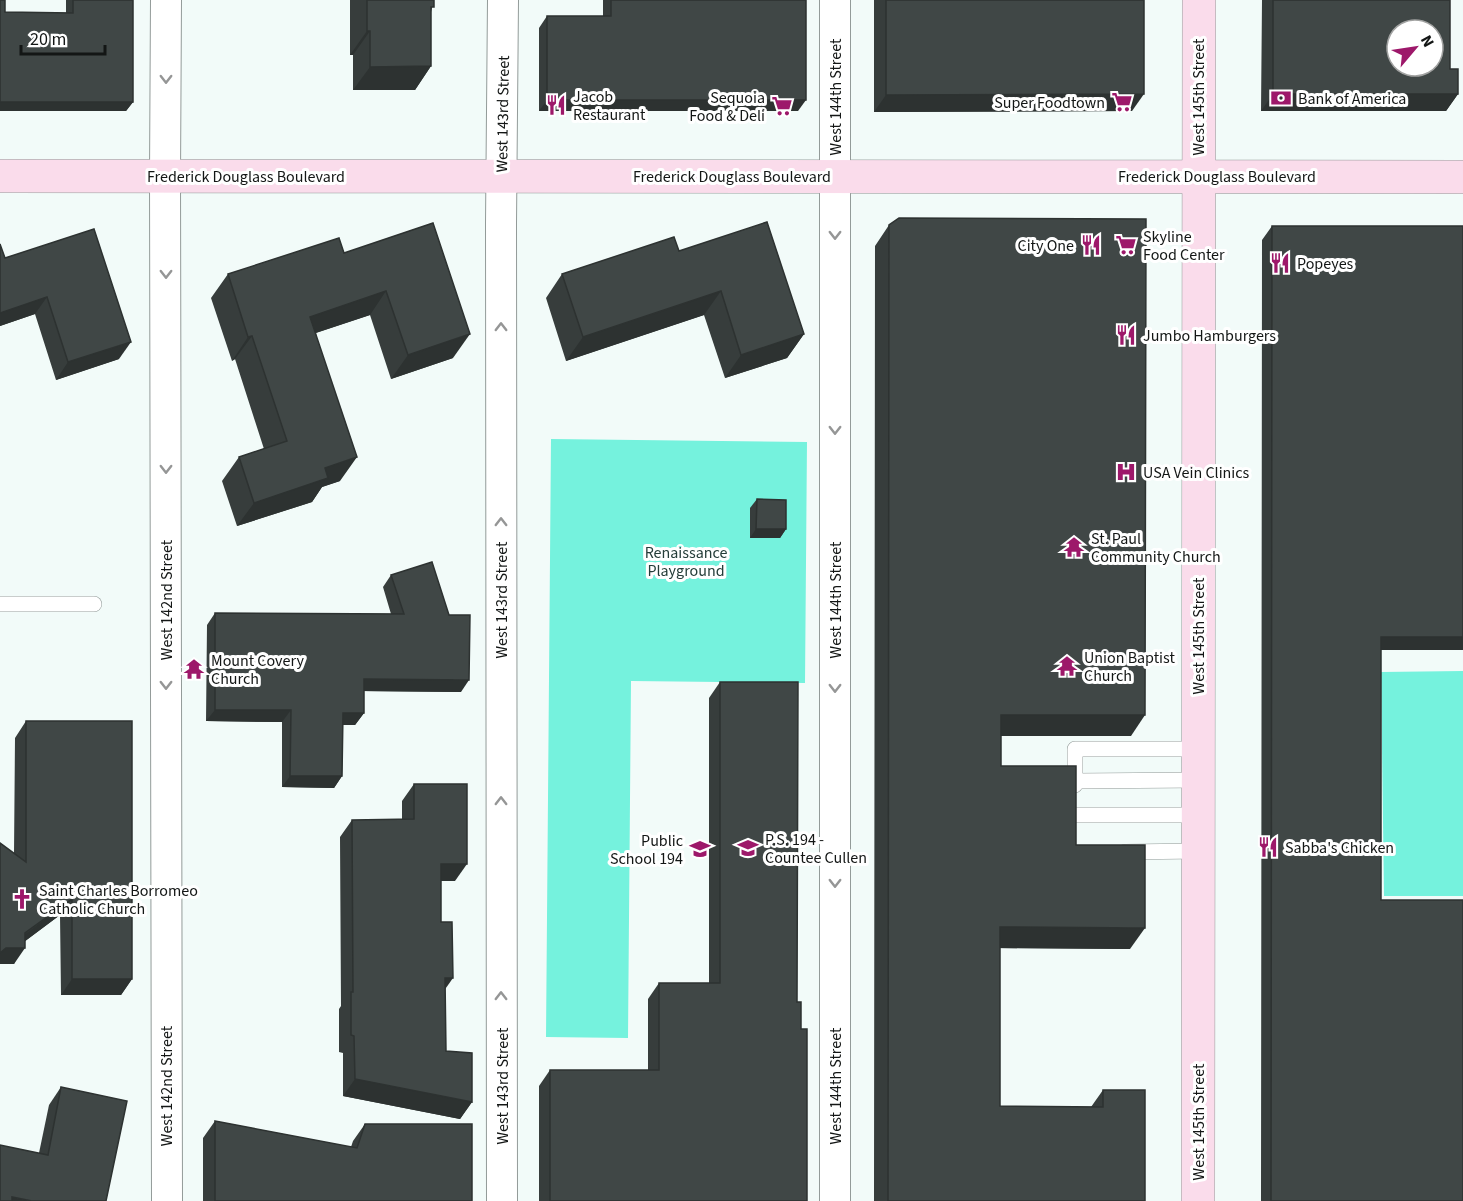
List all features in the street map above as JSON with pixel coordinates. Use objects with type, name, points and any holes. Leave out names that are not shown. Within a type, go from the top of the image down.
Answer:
[{"type":"main road","name":"West 145th Street","points":[[1198,0],[1198,1201]]},
{"type":"main road","name":"Frederick Douglass Boulevard","points":[[0,176],[1463,177]]},
{"type":"street","name":"West 142nd Street","points":[[166,0],[167,1201]]},
{"type":"street","name":"West 143rd Street","points":[[502,1201],[501,176],[503,0]]},
{"type":"street","name":"West 144th Street","points":[[835,1201],[836,0]]},
{"type":"lane","points":[[0,604],[94,604]]},
{"type":"lane","points":[[1076,834],[1075,749],[1198,764]]},
{"type":"lane","points":[[1075,781],[1198,764]]},
{"type":"lane","points":[[1075,815],[1198,814]]},
{"type":"lane","points":[[1110,852],[1198,851]]},
{"type":"green space","name":"Renaissance Playground","points":[[551,439],[807,442],[805,683],[631,681],[628,1038],[546,1037]]},
{"type":"green space","points":[[1463,671],[1463,896],[1384,896],[1381,672]]},
{"type":"building","points":[[0,0],[5,0],[5,12],[73,13],[73,0],[133,0],[133,102],[0,102]]},
{"type":"building","points":[[367,0],[434,0],[434,7],[431,7],[431,66],[370,67]]},
{"type":"building","points":[[611,0],[806,0],[806,100],[547,100],[547,16],[611,16]]},
{"type":"building","points":[[886,0],[1144,0],[1144,94],[886,95]]},
{"type":"building","points":[[1273,0],[1450,0],[1450,69],[1458,69],[1458,94],[1273,94]]},
{"type":"building","points":[[899,218],[1146,219],[1145,715],[1001,715],[1001,766],[1076,766],[1076,845],[1145,845],[1145,928],[1000,927],[1000,1106],[1103,1107],[1103,1090],[1145,1090],[1145,1201],[888,1201],[889,225]]},
{"type":"building","points":[[767,222],[804,334],[741,355],[721,291],[583,337],[562,274],[674,237],[679,251]]},
{"type":"building","points":[[433,223],[470,334],[408,355],[386,291],[310,317],[357,457],[325,468],[328,478],[254,503],[239,457],[287,441],[252,336],[248,337],[228,274],[339,238],[344,253]]},
{"type":"building","points":[[1272,226],[1463,226],[1463,637],[1381,637],[1381,900],[1463,900],[1463,1201],[1271,1201]]},
{"type":"building","points":[[94,229],[131,342],[68,362],[47,297],[0,313],[0,244],[5,258]]},
{"type":"building","points":[[757,499],[786,500],[786,529],[756,529]]},
{"type":"building","points":[[432,562],[449,615],[470,615],[469,680],[364,679],[364,713],[343,713],[342,776],[290,776],[291,710],[215,710],[215,613],[404,614],[391,575]]},
{"type":"building","points":[[720,682],[798,682],[797,1002],[801,1002],[801,1029],[807,1029],[807,1201],[550,1201],[550,1070],[659,1070],[659,983],[720,983]]},
{"type":"building","points":[[26,721],[132,721],[132,979],[72,979],[72,899],[25,933],[25,948],[6,948],[0,953],[0,843],[26,862]]},
{"type":"building","points":[[414,784],[467,784],[467,864],[441,864],[441,922],[452,922],[453,978],[445,978],[446,1051],[472,1053],[472,1102],[355,1079],[354,1036],[351,1035],[352,820],[414,819]]},
{"type":"building","points":[[61,1087],[127,1101],[106,1201],[32,1201],[12,1197],[12,1201],[0,1201],[0,1145],[48,1155]]},
{"type":"building","points":[[215,1121],[357,1148],[365,1124],[472,1124],[472,1201],[215,1201]]},
{"type":"place","name":"Bank of America","points":[[1281,98]]},
{"type":"place","name":"Super Foodtown","points":[[1122,102]]},
{"type":"place","name":"Jacob Restaurant","points":[[556,105]]},
{"type":"place","name":"Sequoia Food & Deli","points":[[782,106]]},
{"type":"place","name":"City One","points":[[1091,245]]},
{"type":"place","name":"Skyline Food Center","points":[[1126,245]]},
{"type":"place","name":"Popeyes","points":[[1280,263]]},
{"type":"place","name":"Jumbo Hamburgers","points":[[1126,335]]},
{"type":"place","name":"USA Vein Clinics","points":[[1126,472]]},
{"type":"place","name":"St. Paul Community Church","points":[[1074,547]]},
{"type":"place","name":"Union Baptist Church","points":[[1067,666]]},
{"type":"place","name":"Mount Covery Church","points":[[194,669]]},
{"type":"place","name":"Sabba's Chicken","points":[[1268,847]]},
{"type":"place","name":"P.S. 194 - Countee Cullen","points":[[748,848]]},
{"type":"place","name":"Public School 194","points":[[700,849]]},
{"type":"place","name":"Saint Charles Borromeo Catholic Church","points":[[22,899]]}]
